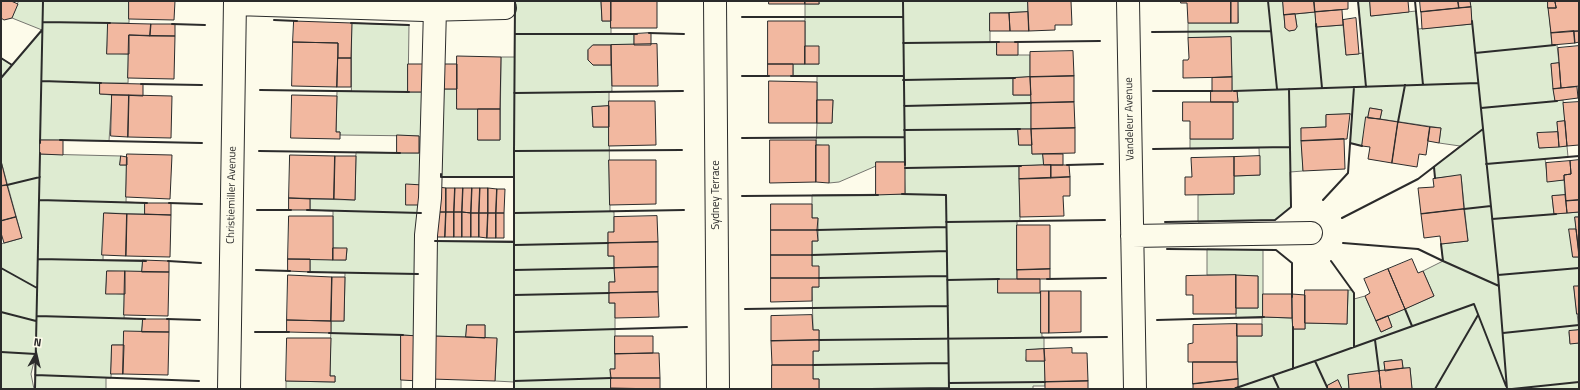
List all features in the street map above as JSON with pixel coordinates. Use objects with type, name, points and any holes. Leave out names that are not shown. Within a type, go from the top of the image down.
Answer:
[{"type":"street","name":"Sydney Terrace","points":[[715,1],[718,389]]},
{"type":"street","name":"Vandeleur Avenue","points":[[1128,1],[1135,389]]},
{"type":"street","points":[[235,3],[435,9],[505,8]]},
{"type":"street","name":"Christiemiller Avenue","points":[[229,389],[235,3]]},
{"type":"street","points":[[424,389],[426,235],[430,198],[435,9]]},
{"type":"street","points":[[1132,236],[1311,233]]},
{"type":"green space","points":[[19,1],[129,1],[129,23],[109,23],[107,53],[129,54],[128,83],[100,83],[100,94],[112,95],[109,141],[40,140],[40,154],[121,156],[120,165],[127,165],[126,202],[145,203],[145,214],[104,213],[103,260],[143,260],[142,272],[107,271],[106,293],[125,294],[124,318],[143,319],[142,332],[124,345],[112,345],[111,378],[106,378],[106,389],[35,389],[35,357],[31,374],[34,389],[1,389],[1,244],[22,238],[1,161],[1,58],[12,65],[42,30],[12,18]]},
{"type":"green space","points":[[515,1],[601,1],[602,21],[611,21],[611,34],[634,34],[634,45],[593,45],[588,50],[588,60],[593,65],[611,65],[612,91],[609,92],[609,106],[592,107],[593,127],[609,127],[610,211],[614,212],[614,232],[608,233],[608,256],[614,256],[615,282],[609,282],[609,303],[615,303],[615,369],[610,369],[611,388],[614,389],[514,389],[514,382],[495,381],[497,339],[485,338],[485,325],[467,325],[466,337],[432,336],[432,241],[514,241],[514,177],[441,177],[442,89],[457,89],[457,109],[478,109],[478,140],[500,140],[501,57],[514,57]]},
{"type":"green space","points":[[819,1],[1028,1],[1028,12],[990,13],[990,42],[997,42],[997,55],[1030,55],[1030,77],[1013,78],[1013,95],[1031,95],[1031,129],[1018,129],[1019,145],[1032,145],[1032,154],[1043,154],[1044,165],[1019,166],[1020,221],[1017,221],[1017,279],[1041,292],[1042,337],[1044,337],[1044,349],[1027,350],[1026,361],[1045,361],[1045,386],[1033,386],[1033,389],[819,389],[819,379],[813,379],[813,351],[819,351],[819,330],[813,330],[812,287],[819,287],[812,266],[812,241],[818,241],[818,218],[812,218],[812,195],[905,194],[904,162],[876,162],[876,166],[839,182],[829,183],[829,146],[816,145],[817,123],[832,123],[833,100],[817,100],[817,76],[793,76],[793,64],[819,64],[805,46],[805,4],[819,4]]},
{"type":"green space","points":[[1238,1],[1283,1],[1285,28],[1289,31],[1294,30],[1297,27],[1295,14],[1315,12],[1316,27],[1343,25],[1346,55],[1363,53],[1358,1],[1370,1],[1371,16],[1416,11],[1418,29],[1472,24],[1470,1],[1548,1],[1552,45],[1557,45],[1559,63],[1551,64],[1555,101],[1563,100],[1565,121],[1557,122],[1558,132],[1537,134],[1539,148],[1567,146],[1568,157],[1545,159],[1548,181],[1564,180],[1565,195],[1552,196],[1554,214],[1579,212],[1579,217],[1575,217],[1576,229],[1570,230],[1573,257],[1579,257],[1579,286],[1574,287],[1579,330],[1569,332],[1570,343],[1579,343],[1579,389],[1412,389],[1410,368],[1403,368],[1402,360],[1384,362],[1385,371],[1348,375],[1349,389],[1342,389],[1338,380],[1327,386],[1328,389],[1232,389],[1238,387],[1237,336],[1262,336],[1262,318],[1236,318],[1236,308],[1258,308],[1258,276],[1207,275],[1207,249],[1263,250],[1263,317],[1292,318],[1293,329],[1305,329],[1305,323],[1347,324],[1348,290],[1352,290],[1354,293],[1354,299],[1365,296],[1381,332],[1392,327],[1388,316],[1434,296],[1423,271],[1443,261],[1441,244],[1468,241],[1461,176],[1435,178],[1434,167],[1460,146],[1439,143],[1441,128],[1380,119],[1382,110],[1370,108],[1362,146],[1350,143],[1352,114],[1326,115],[1326,127],[1301,128],[1303,171],[1290,172],[1291,207],[1275,220],[1198,222],[1198,195],[1234,194],[1234,176],[1260,175],[1259,148],[1190,149],[1190,139],[1233,139],[1233,102],[1238,102],[1237,91],[1232,91],[1231,37],[1188,38],[1188,23],[1238,23]]},
{"type":"green space","points":[[352,23],[409,25],[408,92],[425,92],[420,336],[401,335],[401,389],[286,389],[286,381],[335,382],[335,376],[330,376],[331,321],[344,321],[345,273],[310,272],[310,259],[346,260],[347,249],[333,248],[333,211],[310,210],[310,199],[355,200],[356,152],[419,153],[419,136],[340,135],[340,132],[336,132],[337,91],[351,91]]},
{"type":"building","points":[[1,1],[11,1],[18,4],[12,18],[4,20],[1,18]]},
{"type":"building","points":[[129,1],[175,1],[174,20],[129,19]]},
{"type":"building","points":[[601,1],[611,1],[611,21],[602,21]]},
{"type":"building","points":[[611,1],[657,1],[657,28],[611,28]]},
{"type":"building","points":[[769,1],[805,1],[805,4],[769,4]]},
{"type":"building","points":[[805,1],[819,1],[819,4],[805,4]]},
{"type":"building","points":[[1028,1],[1071,1],[1072,25],[1055,25],[1055,30],[1029,31]]},
{"type":"building","points":[[1181,1],[1231,1],[1231,23],[1188,23],[1187,3],[1181,3]]},
{"type":"building","points":[[1231,1],[1238,1],[1238,23],[1231,23]]},
{"type":"building","points":[[1283,1],[1314,1],[1315,12],[1284,15]]},
{"type":"building","points":[[1314,1],[1348,1],[1348,9],[1315,12]]},
{"type":"building","points":[[1370,1],[1408,1],[1409,12],[1371,16]]},
{"type":"building","points":[[1420,1],[1458,1],[1459,8],[1421,12]]},
{"type":"building","points":[[1458,1],[1470,1],[1471,7],[1459,8]]},
{"type":"building","points":[[1548,1],[1555,1],[1556,8],[1548,8]]},
{"type":"building","points":[[1555,1],[1579,1],[1579,31],[1551,33],[1548,8],[1556,8]]},
{"type":"building","points":[[1471,7],[1472,24],[1422,29],[1421,12]]},
{"type":"building","points":[[1342,10],[1343,25],[1316,27],[1315,12]]},
{"type":"building","points":[[1028,12],[1029,31],[1010,31],[1009,13]]},
{"type":"building","points":[[990,13],[1009,13],[1010,31],[990,31]]},
{"type":"building","points":[[1295,14],[1297,27],[1295,30],[1289,31],[1285,28],[1284,15]]},
{"type":"building","points":[[1356,18],[1359,54],[1346,55],[1343,20]]},
{"type":"building","points":[[294,21],[352,23],[351,58],[338,58],[338,43],[293,42]]},
{"type":"building","points":[[768,21],[805,21],[805,64],[768,64]]},
{"type":"building","points":[[108,23],[151,24],[150,36],[129,35],[129,54],[107,54]]},
{"type":"building","points":[[151,24],[175,24],[175,36],[150,36]]},
{"type":"building","points":[[1574,31],[1575,43],[1552,45],[1551,33]]},
{"type":"building","points":[[1574,31],[1579,31],[1579,42],[1575,43]]},
{"type":"building","points":[[651,33],[651,45],[634,45],[634,34]]},
{"type":"building","points":[[129,35],[175,36],[174,79],[128,78]]},
{"type":"building","points":[[1231,37],[1232,77],[1183,78],[1183,60],[1188,60],[1189,58],[1188,38]]},
{"type":"building","points":[[293,42],[338,43],[337,87],[292,86]]},
{"type":"building","points":[[997,42],[1018,42],[1018,55],[997,55]]},
{"type":"building","points":[[657,44],[658,86],[612,86],[611,45]]},
{"type":"building","points":[[593,45],[611,45],[611,65],[593,65],[588,60],[588,50]]},
{"type":"building","points":[[805,46],[819,46],[819,64],[805,64]]},
{"type":"building","points":[[1579,46],[1579,86],[1561,88],[1558,48]]},
{"type":"building","points":[[1073,51],[1074,76],[1030,77],[1030,52]]},
{"type":"building","points":[[457,56],[501,57],[500,109],[457,109]]},
{"type":"building","points":[[338,58],[351,58],[351,87],[337,87]]},
{"type":"building","points":[[1559,63],[1561,88],[1553,89],[1551,64]]},
{"type":"building","points":[[408,64],[426,64],[425,92],[408,92]]},
{"type":"building","points":[[442,64],[457,64],[457,89],[442,89]]},
{"type":"building","points":[[768,64],[793,64],[793,76],[768,76]]},
{"type":"building","points":[[1074,76],[1074,102],[1031,103],[1030,77]]},
{"type":"building","points":[[1030,77],[1031,95],[1013,95],[1013,78]]},
{"type":"building","points":[[1232,77],[1232,91],[1212,91],[1212,78]]},
{"type":"building","points":[[769,81],[817,82],[817,123],[769,123]]},
{"type":"building","points":[[100,83],[143,84],[143,96],[100,94]]},
{"type":"building","points":[[1577,87],[1578,98],[1555,101],[1553,89]]},
{"type":"building","points":[[1211,91],[1237,91],[1238,102],[1211,102]]},
{"type":"building","points":[[112,95],[129,95],[128,137],[111,136]]},
{"type":"building","points":[[129,95],[172,96],[171,138],[128,137]]},
{"type":"building","points":[[292,95],[337,96],[336,132],[340,132],[340,139],[291,138]]},
{"type":"building","points":[[817,100],[833,100],[832,123],[817,123]]},
{"type":"building","points":[[609,101],[655,101],[656,145],[609,146]]},
{"type":"building","points":[[1074,102],[1075,128],[1031,129],[1031,103]]},
{"type":"building","points":[[1183,102],[1233,102],[1233,139],[1190,139],[1190,121],[1183,121]]},
{"type":"building","points":[[1579,102],[1579,145],[1567,146],[1563,103]]},
{"type":"building","points":[[609,106],[609,127],[593,127],[592,107]]},
{"type":"building","points":[[1370,108],[1382,110],[1380,119],[1368,118]]},
{"type":"building","points":[[478,109],[500,109],[500,140],[478,140]]},
{"type":"building","points":[[1350,114],[1347,139],[1301,141],[1301,128],[1326,127],[1326,115]]},
{"type":"building","points":[[1366,117],[1398,122],[1392,163],[1368,159],[1370,147],[1362,146]]},
{"type":"building","points":[[1565,121],[1567,146],[1559,147],[1557,122]]},
{"type":"building","points":[[1398,122],[1430,127],[1426,155],[1419,154],[1417,167],[1392,163]]},
{"type":"building","points":[[1430,127],[1441,128],[1439,143],[1428,141]]},
{"type":"building","points":[[1075,128],[1075,153],[1032,154],[1031,129]]},
{"type":"building","points":[[1018,129],[1031,129],[1032,145],[1019,145]]},
{"type":"building","points":[[1558,132],[1559,147],[1539,148],[1537,133]]},
{"type":"building","points":[[397,135],[419,136],[419,153],[397,153]]},
{"type":"building","points":[[1344,139],[1345,169],[1303,171],[1301,141]]},
{"type":"building","points":[[40,140],[63,140],[63,155],[40,154]]},
{"type":"building","points":[[770,140],[816,140],[816,182],[770,183]]},
{"type":"building","points":[[816,145],[829,145],[829,183],[816,182]]},
{"type":"building","points":[[127,154],[172,155],[170,199],[126,197]]},
{"type":"building","points":[[1043,154],[1063,154],[1063,165],[1044,165]]},
{"type":"building","points":[[290,155],[335,156],[334,199],[289,198]]},
{"type":"building","points":[[121,156],[127,157],[127,165],[120,165]]},
{"type":"building","points":[[335,156],[356,156],[355,200],[334,199]]},
{"type":"building","points":[[1260,156],[1260,175],[1234,176],[1234,157]]},
{"type":"building","points":[[1234,157],[1234,194],[1185,195],[1185,177],[1192,177],[1191,158]]},
{"type":"building","points":[[609,160],[656,160],[656,204],[610,205]]},
{"type":"building","points":[[1579,160],[1579,200],[1566,201],[1564,175],[1571,174],[1570,161]]},
{"type":"building","points":[[1,161],[7,185],[1,186]]},
{"type":"building","points":[[1570,161],[1571,174],[1564,175],[1564,180],[1547,182],[1546,163]]},
{"type":"building","points":[[876,162],[905,162],[905,194],[876,195]]},
{"type":"building","points":[[1051,165],[1069,165],[1070,177],[1051,178]]},
{"type":"building","points":[[1051,165],[1051,178],[1019,179],[1019,166]]},
{"type":"building","points":[[1461,175],[1464,209],[1421,214],[1418,188],[1434,187],[1433,179]]},
{"type":"building","points":[[1070,177],[1070,196],[1063,196],[1064,216],[1020,217],[1019,179]]},
{"type":"building","points":[[406,184],[423,185],[422,205],[406,205]]},
{"type":"building","points":[[7,185],[16,217],[1,221],[1,186]]},
{"type":"building","points":[[438,187],[446,188],[446,212],[437,212]]},
{"type":"building","points":[[446,188],[455,188],[454,212],[446,212]]},
{"type":"building","points":[[455,188],[463,188],[462,212],[454,212]]},
{"type":"building","points":[[463,188],[472,188],[471,213],[462,212]]},
{"type":"building","points":[[472,188],[480,188],[479,213],[471,213]]},
{"type":"building","points":[[480,188],[488,188],[488,213],[479,213]]},
{"type":"building","points":[[488,188],[497,189],[496,213],[488,213]]},
{"type":"building","points":[[497,189],[505,189],[504,213],[496,213]]},
{"type":"building","points":[[1565,195],[1567,213],[1554,214],[1552,196]]},
{"type":"building","points":[[289,198],[310,199],[310,210],[289,210]]},
{"type":"building","points":[[1579,200],[1579,212],[1567,213],[1566,201]]},
{"type":"building","points":[[145,203],[171,203],[171,215],[145,214]]},
{"type":"building","points":[[771,204],[812,204],[812,218],[818,218],[817,230],[771,230]]},
{"type":"building","points":[[1464,209],[1468,241],[1441,244],[1440,236],[1424,238],[1421,214]]},
{"type":"building","points":[[437,212],[446,212],[445,237],[437,237]]},
{"type":"building","points":[[446,212],[454,212],[454,237],[445,237]]},
{"type":"building","points":[[454,212],[462,212],[462,237],[454,237]]},
{"type":"building","points":[[462,212],[471,213],[471,237],[462,237]]},
{"type":"building","points":[[104,213],[127,214],[126,256],[102,255]]},
{"type":"building","points":[[471,213],[479,213],[479,237],[471,237]]},
{"type":"building","points":[[479,213],[488,213],[487,238],[479,237]]},
{"type":"building","points":[[488,213],[496,213],[496,238],[487,238]]},
{"type":"building","points":[[496,213],[504,213],[504,238],[496,238]]},
{"type":"building","points":[[127,214],[171,215],[170,257],[126,256]]},
{"type":"building","points":[[289,216],[333,216],[333,260],[288,259]]},
{"type":"building","points":[[657,216],[658,242],[608,243],[608,232],[614,232],[614,217]]},
{"type":"building","points":[[16,217],[22,238],[4,243],[1,233],[1,221]]},
{"type":"building","points":[[1575,217],[1579,217],[1579,253],[1576,229]]},
{"type":"building","points":[[1017,225],[1050,225],[1050,269],[1017,270]]},
{"type":"building","points":[[1569,229],[1576,229],[1579,257],[1573,257]]},
{"type":"building","points":[[771,230],[817,230],[818,241],[812,241],[812,255],[771,255]]},
{"type":"building","points":[[658,242],[658,267],[614,268],[614,256],[608,256],[608,243]]},
{"type":"building","points":[[333,248],[347,248],[346,260],[333,260]]},
{"type":"building","points":[[771,255],[812,255],[812,266],[819,266],[819,278],[771,278]]},
{"type":"building","points":[[288,259],[310,259],[310,272],[288,271]]},
{"type":"building","points":[[1412,259],[1418,273],[1423,271],[1434,296],[1405,309],[1388,269]]},
{"type":"building","points":[[143,260],[169,261],[169,272],[142,272]]},
{"type":"building","points":[[658,267],[658,292],[609,293],[609,282],[615,282],[614,268]]},
{"type":"building","points":[[1050,269],[1050,279],[1017,279],[1017,270]]},
{"type":"building","points":[[1388,269],[1405,309],[1376,321],[1365,296],[1370,293],[1364,279]]},
{"type":"building","points":[[107,271],[125,271],[125,294],[106,294]]},
{"type":"building","points":[[125,271],[169,272],[168,316],[124,315]]},
{"type":"building","points":[[288,275],[332,277],[331,321],[287,320]]},
{"type":"building","points":[[1236,275],[1236,314],[1193,314],[1193,295],[1186,295],[1186,276]]},
{"type":"building","points":[[1236,275],[1258,276],[1258,308],[1236,308]]},
{"type":"building","points":[[332,277],[345,277],[344,321],[331,321]]},
{"type":"building","points":[[771,278],[819,278],[819,287],[812,287],[812,301],[771,302]]},
{"type":"building","points":[[998,279],[1040,279],[1040,293],[998,293]]},
{"type":"building","points":[[1574,286],[1579,286],[1579,314],[1577,314]]},
{"type":"building","points":[[1305,290],[1348,290],[1347,324],[1305,323]]},
{"type":"building","points":[[1041,291],[1049,291],[1049,333],[1041,333]]},
{"type":"building","points":[[1049,291],[1081,291],[1081,332],[1049,333]]},
{"type":"building","points":[[658,292],[659,317],[615,318],[615,303],[609,303],[609,293]]},
{"type":"building","points":[[1263,294],[1292,294],[1292,318],[1263,317]]},
{"type":"building","points":[[1292,294],[1305,295],[1305,329],[1293,329]]},
{"type":"building","points":[[812,315],[813,330],[819,330],[819,340],[771,341],[771,316]]},
{"type":"building","points":[[1388,316],[1392,327],[1381,332],[1376,321]]},
{"type":"building","points":[[143,319],[169,319],[169,332],[142,332]]},
{"type":"building","points":[[287,320],[331,321],[331,333],[287,332]]},
{"type":"building","points":[[1237,324],[1237,362],[1188,362],[1188,344],[1193,343],[1193,325]]},
{"type":"building","points":[[1237,324],[1262,324],[1262,336],[1237,336]]},
{"type":"building","points":[[467,325],[485,325],[485,338],[466,337]]},
{"type":"building","points":[[1579,330],[1579,343],[1570,344],[1569,331]]},
{"type":"building","points":[[124,331],[169,332],[168,375],[123,374]]},
{"type":"building","points":[[401,335],[420,336],[419,381],[401,380]]},
{"type":"building","points":[[432,336],[497,338],[495,381],[431,379]]},
{"type":"building","points":[[615,336],[653,336],[653,353],[615,354]]},
{"type":"building","points":[[287,338],[331,338],[330,376],[335,376],[335,382],[286,381]]},
{"type":"building","points":[[819,340],[819,351],[813,351],[813,365],[772,365],[771,341]]},
{"type":"building","points":[[112,345],[124,345],[123,374],[111,374]]},
{"type":"building","points":[[1072,348],[1072,353],[1087,353],[1088,381],[1045,382],[1044,349]]},
{"type":"building","points":[[1044,349],[1045,361],[1026,361],[1026,350]]},
{"type":"building","points":[[659,353],[660,378],[611,378],[610,369],[615,369],[615,354]]},
{"type":"building","points":[[1402,360],[1403,368],[1385,371],[1384,362]]},
{"type":"building","points":[[1193,362],[1237,362],[1238,379],[1193,384]]},
{"type":"building","points":[[772,365],[813,365],[813,379],[819,379],[819,389],[772,389]]},
{"type":"building","points":[[1410,368],[1412,389],[1381,389],[1379,371]]},
{"type":"building","points":[[1379,371],[1381,389],[1349,389],[1348,375]]},
{"type":"building","points":[[611,378],[660,378],[660,389],[611,388]]},
{"type":"building","points":[[1238,379],[1238,387],[1232,389],[1193,389],[1193,384]]},
{"type":"building","points":[[1338,380],[1342,389],[1328,389],[1327,386]]},
{"type":"building","points":[[1088,381],[1088,389],[1045,389],[1045,382]]},
{"type":"wall","points":[[40,143],[43,1]]},
{"type":"wall","points":[[514,389],[515,1]]},
{"type":"wall","points":[[903,1],[905,165]]},
{"type":"wall","points":[[1268,1],[1277,89]]},
{"type":"wall","points":[[1358,1],[1366,87]]},
{"type":"wall","points":[[1415,1],[1423,85]]},
{"type":"wall","points":[[742,17],[903,17]]},
{"type":"wall","points":[[274,20],[297,21]]},
{"type":"wall","points":[[1472,21],[1498,275],[1507,389]]},
{"type":"wall","points":[[43,22],[110,23]]},
{"type":"wall","points":[[351,23],[409,25]]},
{"type":"wall","points":[[172,24],[205,25]]},
{"type":"wall","points":[[1316,24],[1322,88]]},
{"type":"wall","points":[[1,78],[42,30]]},
{"type":"wall","points":[[1152,32],[1271,31]]},
{"type":"wall","points":[[649,33],[684,34]]},
{"type":"wall","points":[[515,34],[637,34]]},
{"type":"wall","points":[[1015,42],[1100,41]]},
{"type":"wall","points":[[903,43],[999,42]]},
{"type":"wall","points":[[1475,53],[1555,45]]},
{"type":"wall","points":[[1,58],[12,65]]},
{"type":"wall","points":[[742,76],[769,76]]},
{"type":"wall","points":[[791,76],[903,76]]},
{"type":"wall","points":[[903,80],[1015,78]]},
{"type":"wall","points":[[42,81],[101,83]]},
{"type":"wall","points":[[1234,91],[1478,83]]},
{"type":"wall","points":[[141,84],[202,85]]},
{"type":"wall","points":[[1398,122],[1405,85]]},
{"type":"wall","points":[[1323,200],[1348,173],[1354,87]]},
{"type":"wall","points":[[1165,222],[1275,220],[1291,207],[1289,89]]},
{"type":"wall","points":[[260,90],[409,92]]},
{"type":"wall","points":[[514,93],[683,91]]},
{"type":"wall","points":[[1153,91],[1212,91]]},
{"type":"wall","points":[[1481,108],[1557,101]]},
{"type":"wall","points":[[904,106],[1031,103]]},
{"type":"wall","points":[[904,130],[1020,129]]},
{"type":"wall","points":[[1342,218],[1418,179],[1483,129]]},
{"type":"wall","points":[[742,138],[904,137]]},
{"type":"wall","points":[[60,140],[202,143]]},
{"type":"wall","points":[[1350,143],[1362,146]]},
{"type":"wall","points":[[1153,149],[1290,147]]},
{"type":"wall","points":[[514,151],[682,150]]},
{"type":"wall","points":[[259,151],[400,153]]},
{"type":"wall","points":[[35,389],[40,153]]},
{"type":"wall","points":[[1486,164],[1579,156]]},
{"type":"wall","points":[[1067,165],[1103,164]]},
{"type":"wall","points":[[905,168],[1021,166]]},
{"type":"wall","points":[[1434,167],[1435,178]]},
{"type":"wall","points":[[441,174],[441,177],[514,177]]},
{"type":"wall","points":[[7,185],[40,177]]},
{"type":"wall","points":[[902,194],[946,195],[949,389]]},
{"type":"wall","points":[[742,196],[878,195]]},
{"type":"wall","points":[[39,200],[147,203]]},
{"type":"wall","points":[[169,203],[202,204]]},
{"type":"wall","points":[[1464,209],[1491,206]]},
{"type":"wall","points":[[257,210],[291,210]]},
{"type":"wall","points":[[307,210],[421,213]]},
{"type":"wall","points":[[514,213],[684,210]]},
{"type":"wall","points":[[1492,219],[1556,214]]},
{"type":"wall","points":[[946,222],[1105,220]]},
{"type":"wall","points":[[817,230],[946,227]]},
{"type":"wall","points":[[435,241],[514,242]]},
{"type":"wall","points":[[514,245],[608,243]]},
{"type":"wall","points":[[1343,243],[1418,249],[1443,261]]},
{"type":"wall","points":[[1441,244],[1443,261],[1499,286]]},
{"type":"wall","points":[[1167,249],[1276,250],[1292,263],[1292,297]]},
{"type":"wall","points":[[812,255],[947,251]]},
{"type":"wall","points":[[38,259],[146,261]]},
{"type":"wall","points":[[168,261],[201,263]]},
{"type":"wall","points":[[1331,261],[1354,293],[1354,347]]},
{"type":"wall","points":[[1,268],[37,288]]},
{"type":"wall","points":[[514,270],[614,268]]},
{"type":"wall","points":[[1498,275],[1579,268]]},
{"type":"wall","points":[[256,270],[290,271]]},
{"type":"wall","points":[[308,272],[418,274]]},
{"type":"wall","points":[[819,278],[947,276]]},
{"type":"wall","points":[[1047,279],[1106,278]]},
{"type":"wall","points":[[947,280],[999,279]]},
{"type":"wall","points":[[514,295],[609,293]]},
{"type":"wall","points":[[1236,388],[1474,304],[1506,386]]},
{"type":"wall","points":[[745,309],[948,306]]},
{"type":"wall","points":[[1405,309],[1412,326]]},
{"type":"wall","points":[[1,312],[36,321]]},
{"type":"wall","points":[[1435,389],[1478,315]]},
{"type":"wall","points":[[37,316],[145,319]]},
{"type":"wall","points":[[1157,320],[1264,317]]},
{"type":"wall","points":[[167,319],[200,320]]},
{"type":"wall","points":[[1503,333],[1579,325]]},
{"type":"wall","points":[[514,332],[687,327]]},
{"type":"wall","points":[[1293,327],[1293,369]]},
{"type":"wall","points":[[255,332],[289,332]]},
{"type":"wall","points":[[329,333],[403,335]]},
{"type":"wall","points":[[819,340],[1107,337]]},
{"type":"wall","points":[[1375,340],[1379,371]]},
{"type":"wall","points":[[1,352],[36,354]]},
{"type":"wall","points":[[1315,361],[1327,387]]},
{"type":"wall","points":[[813,365],[948,363]]},
{"type":"wall","points":[[35,375],[199,381]]},
{"type":"wall","points":[[1273,376],[1279,389]]},
{"type":"wall","points":[[514,381],[611,378]]},
{"type":"wall","points":[[949,383],[1045,382]]},
{"type":"wall","points":[[1512,389],[1579,382]]},
{"type":"wall","points":[[871,389],[949,388]]}]
